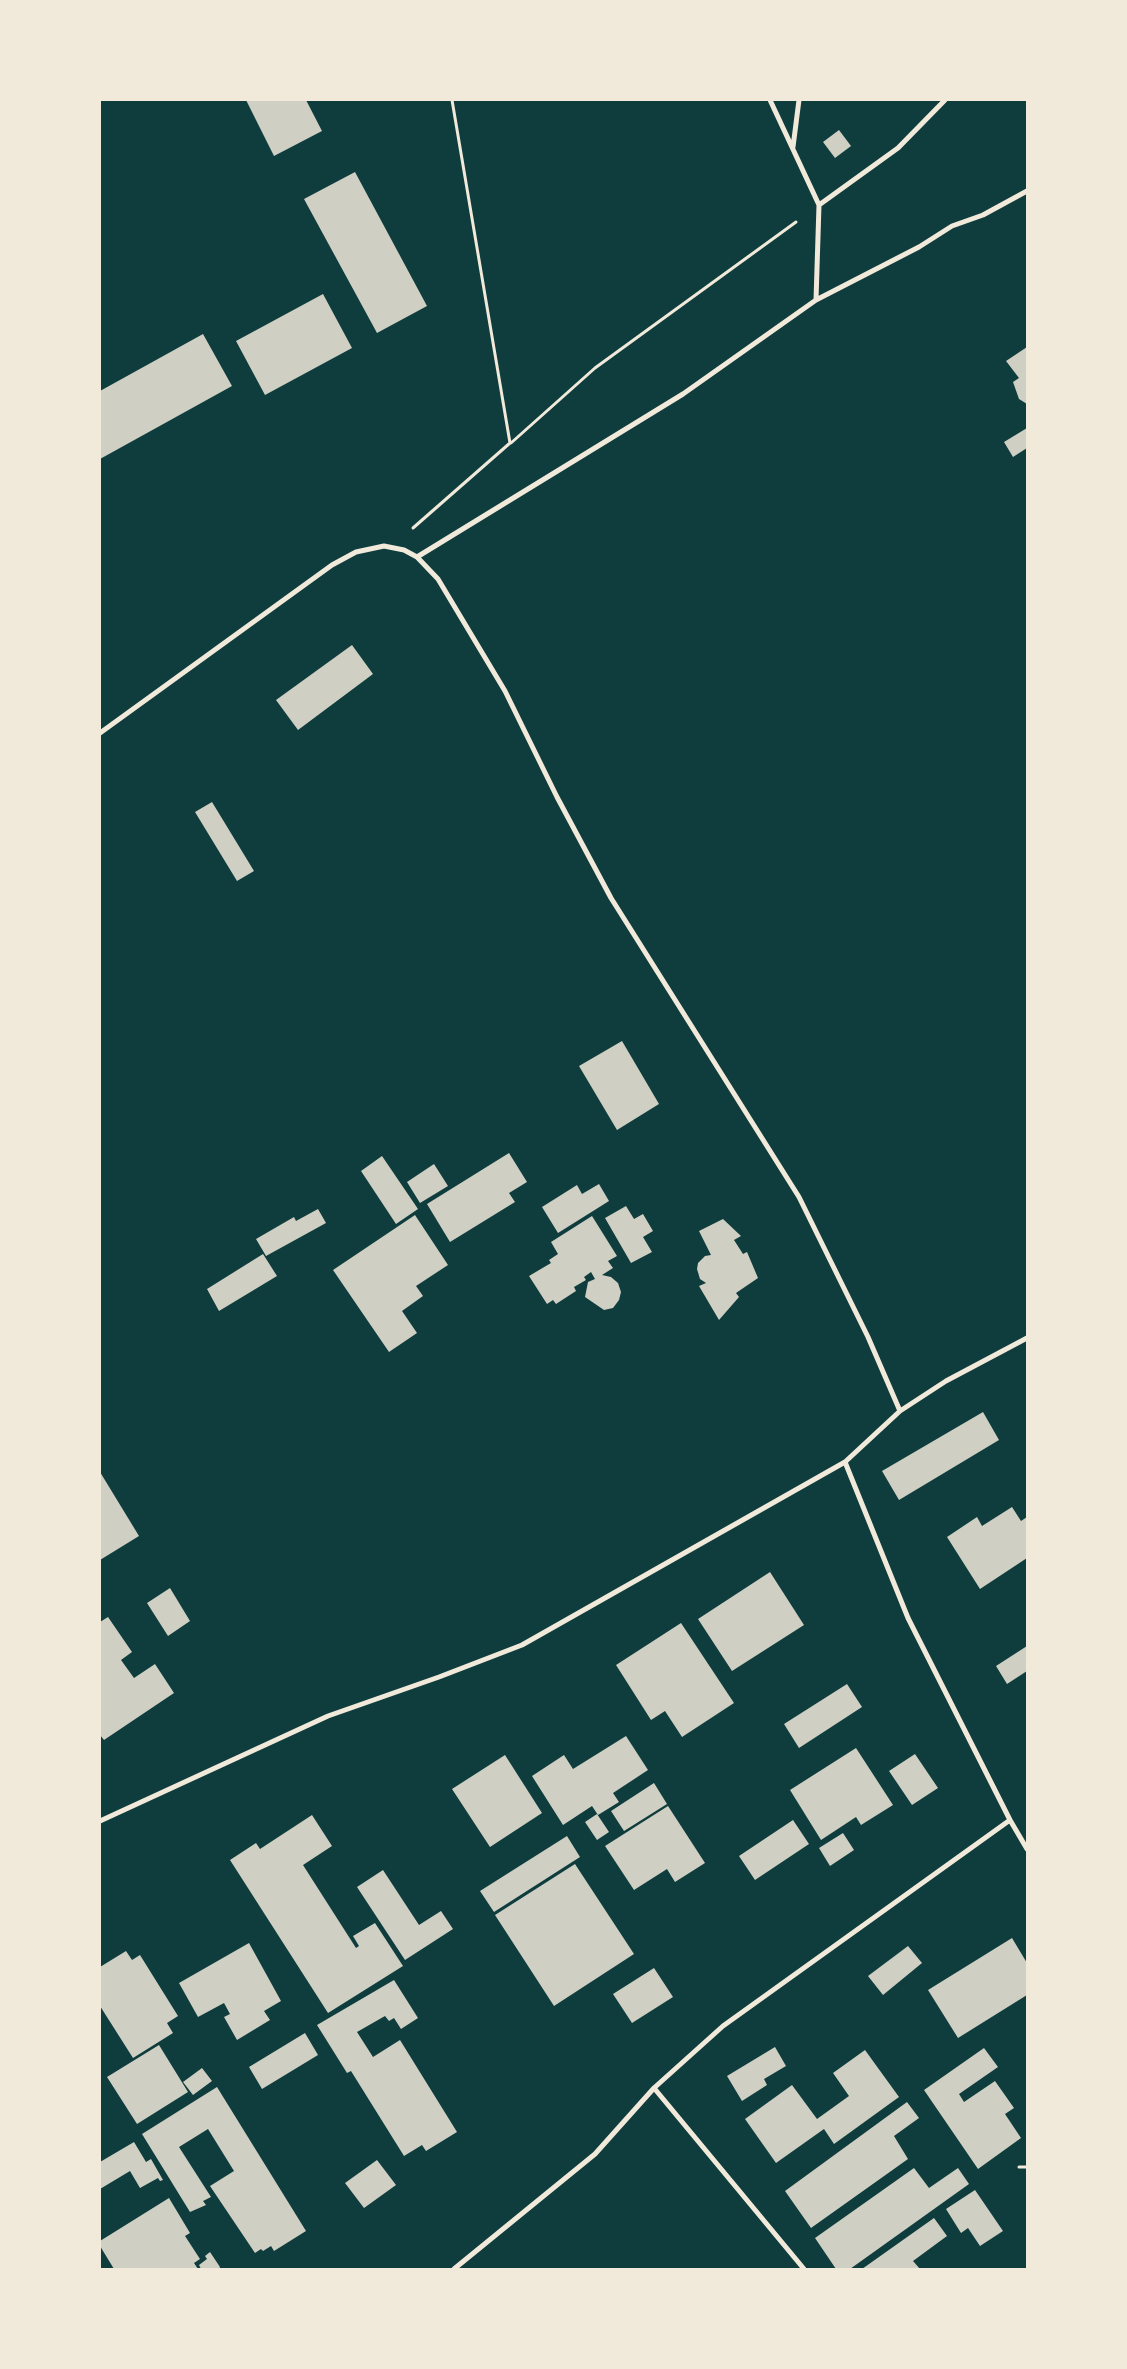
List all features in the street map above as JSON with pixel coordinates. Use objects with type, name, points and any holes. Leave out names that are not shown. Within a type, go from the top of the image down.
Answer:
[{"type":"street","points":[[770,100],[818,205],[816,300]]},
{"type":"street","points":[[792,149],[798,100]]},
{"type":"street","points":[[818,205],[898,148],[945,100]]},
{"type":"street","points":[[417,557],[683,394],[816,300],[919,247],[952,226],[983,215],[1027,191]]},
{"type":"street","points":[[100,733],[332,565],[356,552],[384,546],[392,546],[417,557],[438,579],[505,692],[557,797],[611,898],[799,1197],[868,1337],[900,1411]]},
{"type":"street","points":[[100,1821],[328,1716],[439,1677],[522,1645],[845,1462],[900,1411],[946,1381],[1027,1338]]},
{"type":"street","points":[[845,1462],[908,1618],[1010,1820],[1027,1849]]},
{"type":"street","points":[[454,2269],[595,2154],[654,2088],[723,2026],[1010,1820]]},
{"type":"street","points":[[654,2088],[804,2269]]},
{"type":"path","points":[[452,100],[510,443]]},
{"type":"path","points":[[392,546],[595,368],[818,205]]},
{"type":"path","points":[[1019,2167],[1027,2167]]},
{"type":"building","points":[[246,100],[306,100],[322,131],[274,156]]},
{"type":"building","points":[[839,130],[851,146],[835,158],[823,142]]},
{"type":"building","points":[[355,172],[427,306],[377,333],[304,199]]},
{"type":"building","points":[[323,294],[352,348],[265,395],[236,341]]},
{"type":"building","points":[[203,334],[232,386],[100,459],[100,391]]},
{"type":"building","points":[[1027,347],[1027,404],[1019,399],[1013,382],[1019,378],[1006,361]]},
{"type":"building","points":[[1027,428],[1027,448],[1013,457],[1004,442]]},
{"type":"building","points":[[352,645],[373,674],[298,730],[276,700]]},
{"type":"building","points":[[212,802],[254,871],[237,881],[195,812]]},
{"type":"building","points":[[622,1041],[659,1104],[617,1130],[579,1066]]},
{"type":"building","points":[[509,1153],[527,1182],[509,1193],[515,1202],[450,1242],[427,1204]]},
{"type":"building","points":[[382,1156],[418,1209],[396,1224],[361,1171]]},
{"type":"building","points":[[434,1164],[448,1186],[420,1203],[407,1182]]},
{"type":"building","points":[[599,1184],[609,1201],[558,1233],[542,1207],[577,1185],[582,1194]]},
{"type":"building","points":[[626,1206],[634,1219],[643,1214],[653,1231],[643,1237],[652,1252],[631,1263],[605,1218]]},
{"type":"building","points":[[318,1209],[326,1223],[266,1256],[256,1239],[294,1217],[296,1221]]},
{"type":"building","points":[[415,1215],[448,1265],[416,1286],[423,1296],[402,1311],[417,1333],[389,1352],[333,1270]]},
{"type":"building","points":[[592,1216],[617,1256],[608,1261],[613,1268],[602,1275],[611,1277],[618,1283],[621,1292],[619,1300],[613,1308],[604,1310],[585,1297],[588,1282],[595,1279],[591,1272],[584,1277],[586,1280],[574,1287],[576,1291],[556,1304],[553,1300],[547,1304],[529,1276],[551,1263],[549,1260],[558,1254],[551,1242]]},
{"type":"building","points":[[723,1219],[741,1236],[734,1240],[743,1254],[747,1252],[758,1278],[736,1293],[739,1297],[719,1320],[699,1286],[706,1283],[700,1279],[697,1269],[698,1263],[705,1256],[711,1255],[699,1231]]},
{"type":"building","points":[[263,1254],[277,1276],[219,1311],[207,1289]]},
{"type":"building","points":[[983,1412],[999,1440],[899,1500],[882,1471]]},
{"type":"building","points":[[100,1472],[139,1536],[100,1560]]},
{"type":"building","points":[[1012,1507],[1021,1521],[1027,1517],[1027,1558],[980,1589],[947,1537],[977,1517],[982,1526]]},
{"type":"building","points":[[770,1572],[804,1625],[732,1671],[698,1619]]},
{"type":"building","points":[[170,1588],[190,1621],[168,1636],[147,1603]]},
{"type":"building","points":[[108,1617],[132,1652],[121,1660],[134,1678],[155,1664],[174,1693],[104,1740],[100,1735],[100,1622]]},
{"type":"building","points":[[681,1623],[734,1703],[682,1737],[665,1711],[651,1720],[616,1665]]},
{"type":"building","points":[[1027,1646],[1027,1671],[1007,1684],[996,1666]]},
{"type":"building","points":[[847,1684],[862,1707],[799,1748],[784,1724]]},
{"type":"building","points":[[626,1736],[648,1770],[613,1793],[619,1802],[598,1815],[592,1806],[563,1825],[532,1776],[564,1755],[573,1769]]},
{"type":"building","points":[[856,1748],[893,1805],[861,1825],[856,1817],[821,1840],[790,1790]]},
{"type":"building","points":[[915,1754],[938,1788],[912,1805],[889,1771]]},
{"type":"building","points":[[505,1755],[542,1813],[490,1847],[452,1789]]},
{"type":"building","points":[[654,1783],[667,1804],[624,1831],[611,1811]]},
{"type":"building","points":[[668,1806],[705,1863],[675,1882],[667,1869],[634,1890],[605,1846]]},
{"type":"building","points":[[597,1814],[609,1832],[597,1840],[585,1822]]},
{"type":"building","points":[[312,1815],[332,1846],[303,1865],[356,1948],[359,1946],[353,1936],[375,1923],[403,1966],[328,2013],[230,1860],[256,1843],[260,1849]]},
{"type":"building","points":[[793,1820],[809,1844],[755,1880],[739,1856]]},
{"type":"building","points":[[843,1833],[854,1850],[830,1866],[819,1848]]},
{"type":"building","points":[[567,1836],[580,1857],[494,1912],[480,1891]]},
{"type":"building","points":[[575,1864],[634,1954],[554,2006],[495,1915]]},
{"type":"building","points":[[383,1870],[419,1925],[441,1911],[453,1929],[405,1960],[357,1887]]},
{"type":"building","points":[[1012,1938],[1027,1963],[1027,1995],[958,2038],[928,1990]]},
{"type":"building","points":[[249,1943],[281,2001],[264,2011],[270,2020],[237,2040],[224,2017],[230,2014],[224,2003],[198,2017],[179,1983]]},
{"type":"building","points":[[908,1946],[922,1963],[883,1995],[868,1976]]},
{"type":"building","points":[[126,1951],[132,1960],[140,1955],[178,2016],[167,2023],[173,2033],[133,2058],[100,2006],[100,1967]]},
{"type":"building","points":[[654,1968],[673,1997],[632,2023],[613,1994]]},
{"type":"building","points":[[394,1980],[418,2018],[401,2029],[394,2018],[389,2021],[385,2016],[357,2032],[373,2057],[400,2040],[457,2132],[426,2151],[422,2145],[404,2156],[351,2071],[347,2073],[317,2025]]},
{"type":"building","points":[[305,2033],[318,2055],[262,2089],[249,2067]]},
{"type":"building","points":[[159,2045],[188,2092],[137,2124],[107,2077]]},
{"type":"building","points":[[775,2047],[786,2066],[764,2079],[767,2085],[742,2101],[727,2076]]},
{"type":"building","points":[[984,2048],[998,2067],[959,2094],[964,2102],[995,2081],[1014,2108],[1005,2114],[1021,2138],[978,2169],[924,2090]]},
{"type":"building","points":[[865,2050],[899,2097],[834,2144],[824,2129],[776,2163],[745,2119],[792,2085],[817,2119],[849,2096],[833,2073]]},
{"type":"building","points":[[202,2068],[212,2081],[193,2095],[183,2082]]},
{"type":"building","points":[[217,2087],[306,2231],[274,2251],[271,2246],[255,2253],[210,2186],[234,2171],[208,2129],[179,2147],[211,2197],[203,2201],[206,2205],[190,2212],[142,2134]]},
{"type":"building","points":[[907,2102],[919,2118],[894,2136],[908,2159],[811,2228],[785,2191]]},
{"type":"building","points":[[134,2142],[146,2162],[151,2159],[163,2180],[160,2181],[158,2178],[140,2188],[130,2171],[100,2189],[100,2162]]},
{"type":"building","points":[[377,2160],[396,2185],[364,2208],[345,2183]]},
{"type":"building","points":[[914,2168],[929,2188],[958,2168],[969,2184],[850,2269],[836,2269],[815,2238]]},
{"type":"building","points":[[975,2190],[1003,2231],[980,2246],[968,2228],[961,2233],[946,2209]]},
{"type":"building","points":[[169,2198],[190,2233],[185,2236],[200,2259],[194,2263],[198,2269],[114,2269],[100,2246],[100,2241]]},
{"type":"building","points":[[934,2218],[947,2236],[913,2261],[920,2269],[862,2269]]},
{"type":"building","points":[[210,2252],[220,2267],[219,2269],[201,2269],[199,2265],[207,2259],[205,2256]]}]
